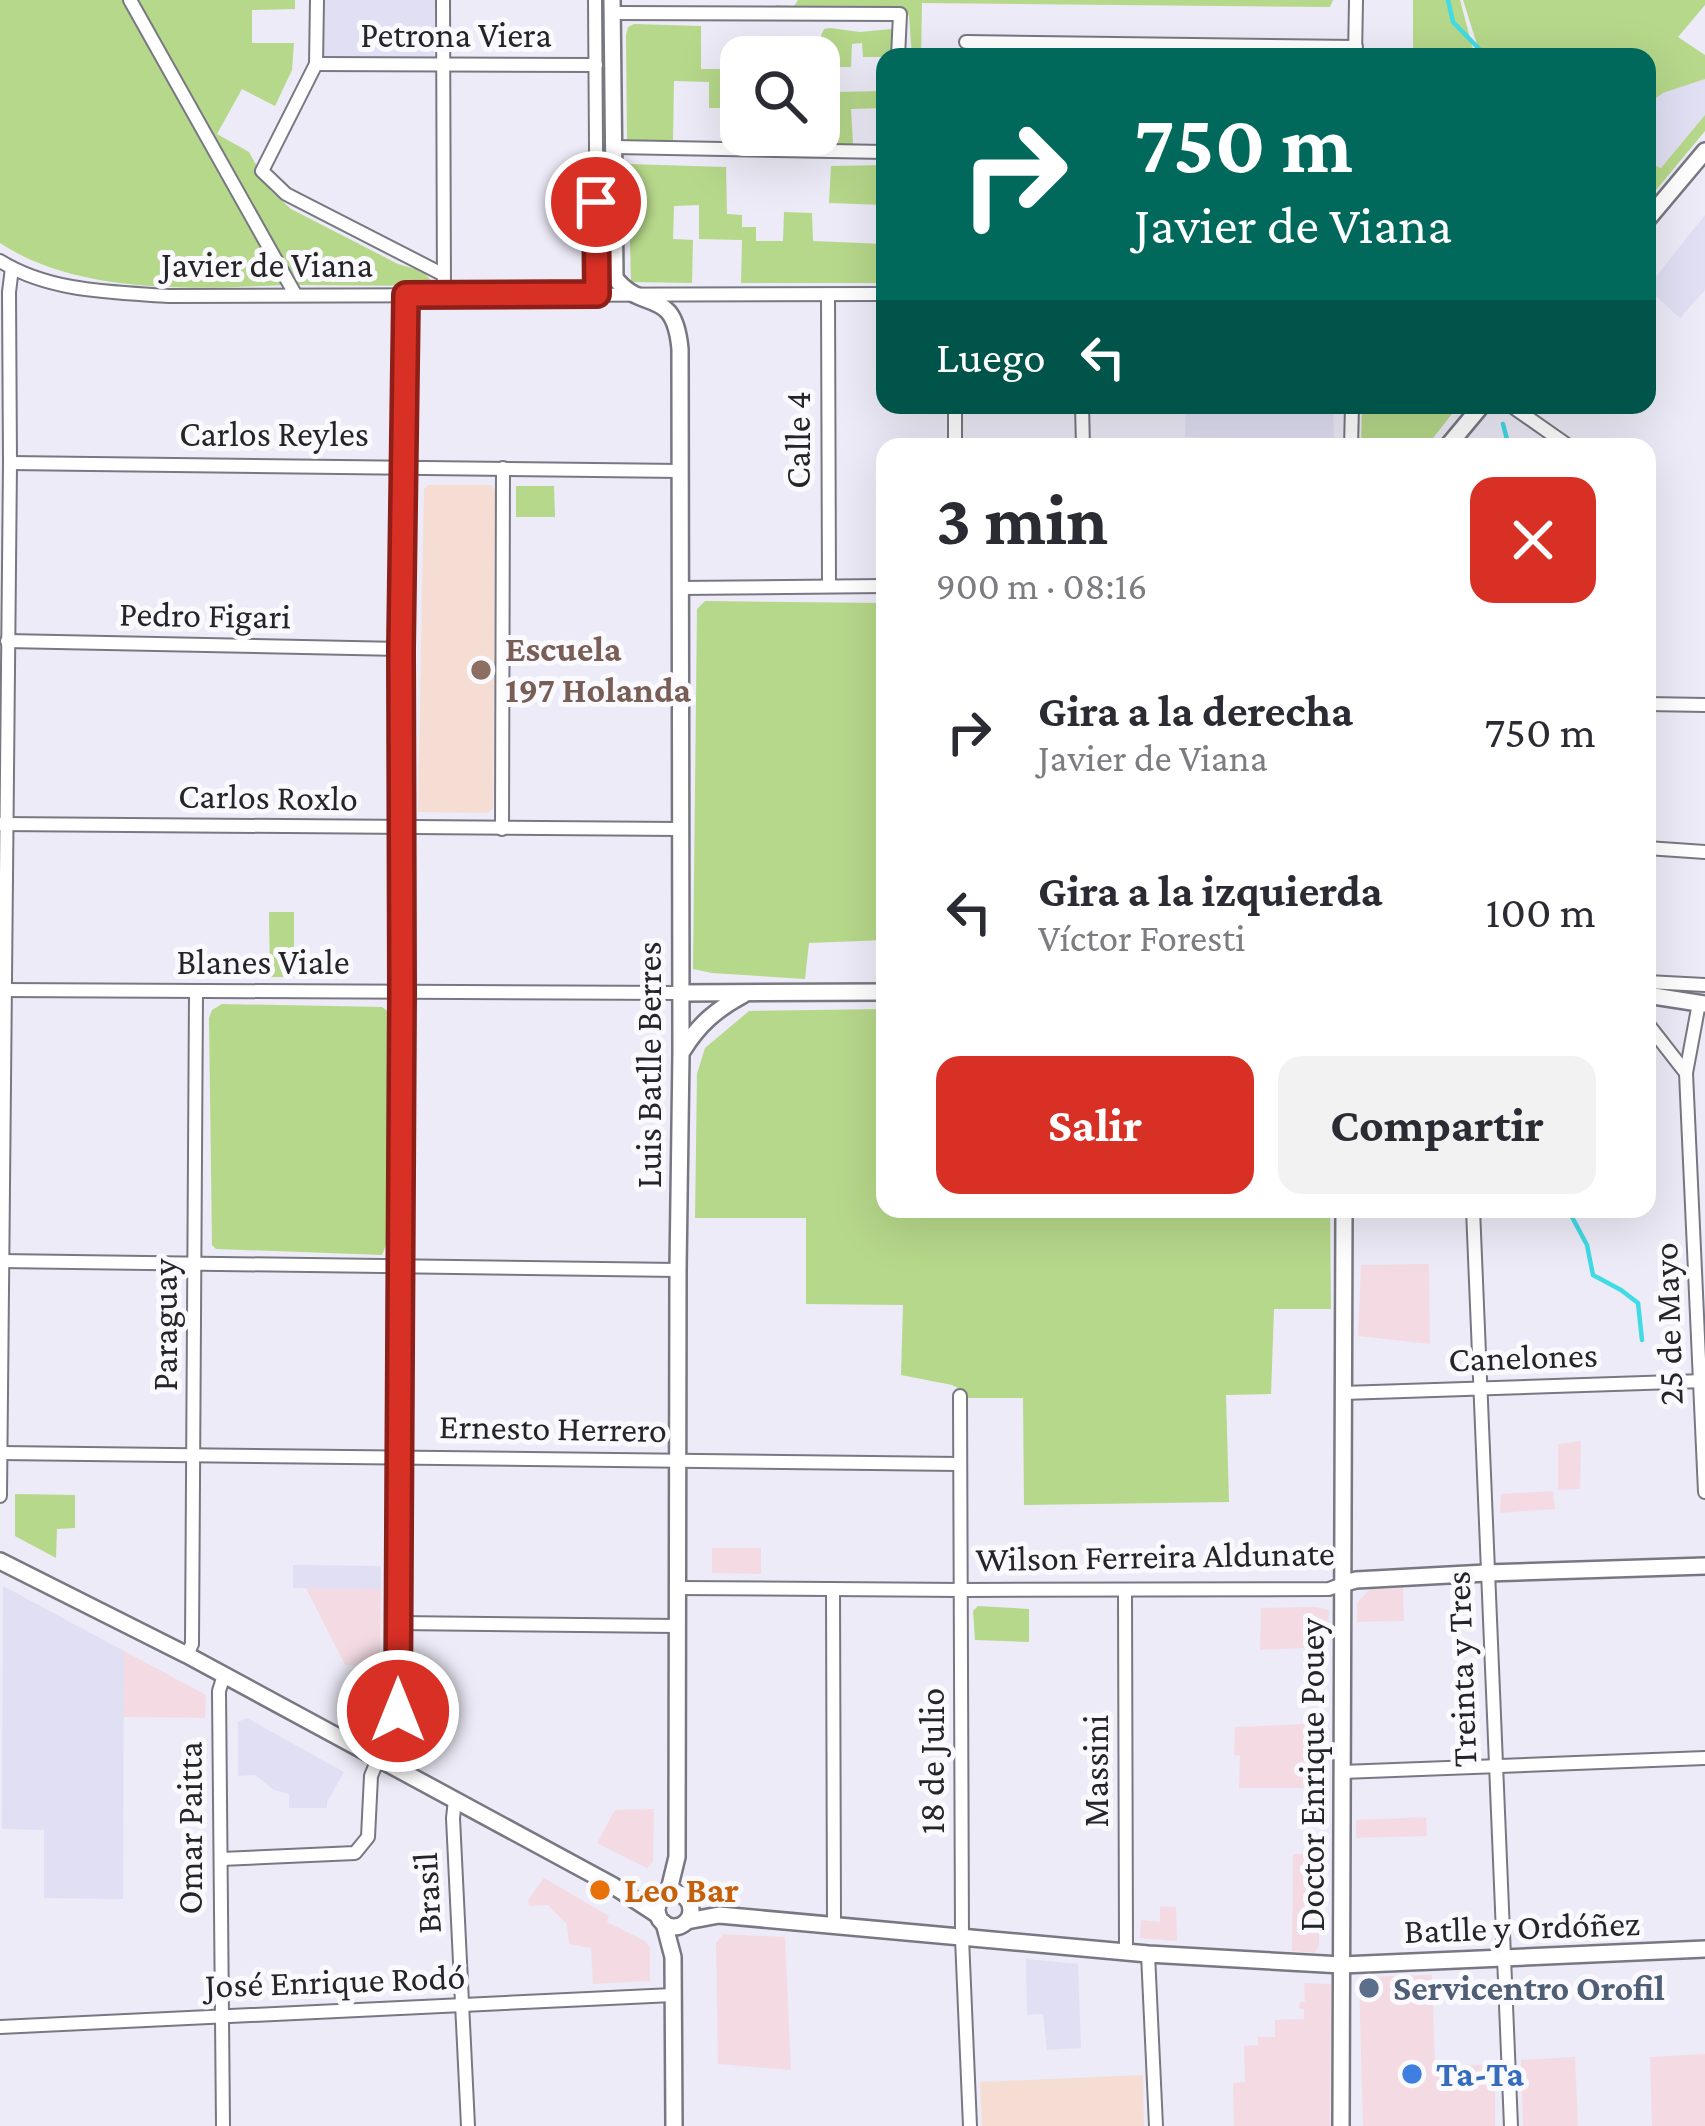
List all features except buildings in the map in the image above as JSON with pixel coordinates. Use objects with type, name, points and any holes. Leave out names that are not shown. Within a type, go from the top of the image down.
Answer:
[{"type":"street","points":[[130,0],[295,295]]},
{"type":"street","points":[[316,0],[316,64],[262,171],[286,194],[442,274]]},
{"type":"street","points":[[443,0],[444,296]]},
{"type":"street","points":[[596,0],[597,294]]},
{"type":"street","points":[[1355,48],[1357,0]]},
{"type":"street","points":[[638,295],[626,291],[615,278],[612,6],[900,14],[898,48]]},
{"type":"street","points":[[966,42],[992,48]]},
{"type":"street","name":"Petrona Viera","points":[[316,64],[596,65]]},
{"type":"street","points":[[614,147],[876,152]]},
{"type":"street","points":[[1656,209],[1705,152]]},
{"type":"street","points":[[0,1496],[2,824],[10,463],[6,264]]},
{"type":"street","name":"Javier de Viana","points":[[6,264],[72,287],[169,296],[876,294]]},
{"type":"street","points":[[221,1859],[355,1853],[368,1837],[370,1776],[398,1755],[406,295]]},
{"type":"street","name":"Luis Batlle Berres","points":[[638,295],[664,307],[676,322],[680,349],[677,1857],[687,1912],[673,1958]]},
{"type":"street","name":"Calle 4","points":[[828,295],[829,585]]},
{"type":"street","points":[[1454,438],[1474,414]]},
{"type":"street","points":[[1523,414],[1557,438]]},
{"type":"street","name":"Carlos Reyles","points":[[10,463],[681,471]]},
{"type":"street","points":[[502,830],[503,468]]},
{"type":"street","points":[[680,588],[876,586]]},
{"type":"street","name":"Pedro Figari","points":[[8,641],[401,649]]},
{"type":"street","points":[[1656,704],[1705,705]]},
{"type":"street","name":"Carlos Roxlo","points":[[2,824],[680,829]]},
{"type":"street","points":[[1656,849],[1705,852]]},
{"type":"street","points":[[1656,982],[1705,985]]},
{"type":"street","name":"Blanes Viale","points":[[2,990],[876,992]]},
{"type":"street","points":[[681,1053],[711,1014],[750,991]]},
{"type":"street","name":"Paraguay","points":[[187,1655],[192,1644],[195,1456],[196,993]]},
{"type":"street","points":[[1656,996],[1702,1004]]},
{"type":"street","name":"25 de Mayo","points":[[1702,1004],[1686,1073],[1700,1227],[1705,1492]]},
{"type":"street","points":[[1656,1035],[1686,1073]]},
{"type":"street","name":"Doctor Enrique Pouey","points":[[1341,2126],[1344,1218]]},
{"type":"street","name":"Treinta y Tres","points":[[1473,1218],[1511,2126]]},
{"type":"street","points":[[1,1261],[678,1270]]},
{"type":"street","name":"Canelones","points":[[1343,1394],[1703,1381]]},
{"type":"street","name":"18 de Julio","points":[[961,1396],[962,1937],[970,2126]]},
{"type":"street","name":"Ernesto Herrero","points":[[1,1453],[959,1464]]},
{"type":"street","points":[[0,1561],[663,1908],[673,1927],[687,1912],[678,1894],[663,1908]]},
{"type":"street","name":"Wilson Ferreira Aldunate","points":[[678,1588],[1329,1588],[1356,1580],[1705,1566]]},
{"type":"street","points":[[833,1589],[834,1924]]},
{"type":"street","name":"Massini","points":[[1125,1590],[1126,1952]]},
{"type":"street","points":[[397,1623],[677,1626]]},
{"type":"street","name":"Omar Paitta","points":[[223,2126],[219,1691],[224,1675]]},
{"type":"street","points":[[1342,1772],[1705,1758]]},
{"type":"street","name":"Brasil","points":[[455,1800],[467,2126]]},
{"type":"street","name":"Luis Batlle Berres","points":[[674,2126],[673,1958],[663,1908],[677,1857]]},
{"type":"street","name":"Batlle y Ordóñez","points":[[687,1912],[1148,1954],[1342,1965],[1705,1949]]},
{"type":"street","points":[[1148,1954],[1156,2126]]},
{"type":"street","name":"José Enrique Rodó","points":[[0,2027],[674,1995]]},
{"type":"shaded area","points":[[324,0],[435,0],[434,57],[322,58]]},
{"type":"shaded area","points":[[1705,79],[1705,115],[1661,168],[1656,166],[1656,98]]},
{"type":"shaded area","points":[[1705,215],[1705,290],[1680,318],[1656,296],[1656,277]]},
{"type":"shaded area","points":[[1186,414],[1333,414],[1334,438],[1185,437]]},
{"type":"shaded area","points":[[428,485],[491,485],[495,490],[493,808],[488,813],[418,812],[424,489]]},
{"type":"shaded area","points":[[1429,1264],[1430,1344],[1358,1336],[1361,1265]]},
{"type":"shaded area","points":[[1581,1441],[1580,1489],[1558,1490],[1558,1444]]},
{"type":"shaded area","points":[[1553,1491],[1555,1509],[1500,1513],[1501,1494]]},
{"type":"shaded area","points":[[712,1548],[761,1548],[761,1574],[712,1573]]},
{"type":"shaded area","points":[[293,1565],[381,1566],[381,1589],[293,1588]]},
{"type":"shaded area","points":[[3,1586],[124,1651],[123,1899],[44,1898],[44,1830],[2,1829]]},
{"type":"shaded area","points":[[306,1588],[381,1589],[380,1665],[345,1665]]},
{"type":"shaded area","points":[[1403,1588],[1404,1621],[1357,1622],[1357,1603],[1370,1589]]},
{"type":"shaded area","points":[[1261,1608],[1329,1610],[1328,1647],[1260,1650]]},
{"type":"shaded area","points":[[124,1651],[206,1695],[205,1718],[123,1717]]},
{"type":"shaded area","points":[[247,1718],[344,1772],[327,1808],[289,1808],[289,1794],[274,1790],[255,1775],[238,1776],[238,1722]]},
{"type":"shaded area","points":[[1327,1723],[1327,1788],[1239,1788],[1235,1727]]},
{"type":"shaded area","points":[[654,1809],[653,1862],[647,1868],[597,1843],[615,1810]]},
{"type":"shaded area","points":[[1426,1817],[1427,1836],[1356,1838],[1356,1820]]},
{"type":"shaded area","points":[[1293,1854],[1319,1854],[1319,1946],[1314,1953],[1292,1951]]},
{"type":"shaded area","points":[[544,1878],[609,1916],[607,1922],[645,1941],[650,1948],[650,1981],[593,1984],[591,1948],[569,1944],[567,1924],[548,1905],[529,1906],[528,1900]]},
{"type":"shaded area","points":[[1160,1906],[1176,1907],[1177,1941],[1140,1938],[1141,1920],[1160,1922]]},
{"type":"shaded area","points":[[724,1934],[785,1937],[791,2070],[718,2064],[716,1943]]},
{"type":"shaded area","points":[[1026,1959],[1078,1964],[1081,2048],[1047,2050],[1043,2014],[1027,2015]]},
{"type":"shaded area","points":[[1432,1975],[1435,2067],[1495,2064],[1495,2126],[1363,2126],[1359,1977]]},
{"type":"shaded area","points":[[1304,1983],[1331,1984],[1330,2126],[1234,2126],[1233,2083],[1245,2082],[1244,2046],[1258,2045],[1258,2037],[1275,2037],[1275,2020],[1304,2019],[1304,2009],[1299,2008],[1305,2002]]},
{"type":"shaded area","points":[[1705,2054],[1705,2126],[1652,2126],[1650,2057]]},
{"type":"shaded area","points":[[1575,2057],[1578,2126],[1523,2126],[1521,2060]]},
{"type":"shaded area","points":[[1143,2075],[1144,2126],[982,2126],[980,2082]]},
{"type":"green space","points":[[0,0],[123,0],[285,285],[176,287],[101,280],[31,260],[0,243]]},
{"type":"green space","points":[[136,0],[295,0],[295,9],[252,10],[252,43],[294,43],[292,70],[275,106],[242,89],[217,134],[249,152],[270,190],[291,209],[398,264],[422,271],[433,282],[430,286],[299,285]]},
{"type":"green space","points":[[601,0],[606,0],[608,274],[604,281],[601,274]]},
{"type":"green space","points":[[798,0],[1333,0],[1330,7],[922,3],[921,48],[911,48],[909,15],[903,10],[774,8],[794,6]]},
{"type":"green space","points":[[1413,0],[1460,0],[1473,48],[1413,48]]},
{"type":"green space","points":[[1463,0],[1705,0],[1678,37],[1705,55],[1705,79],[1656,98],[1656,48],[1478,48]]},
{"type":"green space","points":[[701,26],[701,69],[720,69],[720,108],[709,108],[709,82],[674,81],[673,142],[627,143],[628,27]]},
{"type":"green space","points":[[830,28],[891,29],[893,48],[876,48],[876,57],[863,57],[862,43],[852,44],[851,67],[840,67],[840,36],[821,36]]},
{"type":"green space","points":[[876,91],[876,108],[851,109],[853,144],[840,144],[840,92]]},
{"type":"green space","points":[[1705,115],[1705,131],[1656,190],[1656,166],[1661,168]]},
{"type":"green space","points":[[628,164],[726,167],[727,214],[742,215],[742,227],[756,227],[756,241],[783,241],[784,212],[812,213],[813,241],[876,244],[876,283],[741,283],[742,240],[699,239],[699,205],[674,206],[673,239],[693,240],[692,283],[631,282]]},
{"type":"green space","points":[[876,165],[876,205],[829,203],[831,166]]},
{"type":"green space","points":[[1362,414],[1452,414],[1433,438],[1361,438]]},
{"type":"green space","points":[[516,486],[554,486],[555,517],[516,517]]},
{"type":"green space","points":[[705,601],[876,603],[876,940],[809,943],[805,979],[693,969],[697,609]]},
{"type":"green space","points":[[269,912],[294,912],[294,977],[270,977]]},
{"type":"green space","points":[[222,1004],[382,1007],[389,1012],[386,1245],[382,1255],[216,1249],[212,1245],[209,1018]]},
{"type":"green space","points":[[876,1009],[876,1218],[1330,1218],[1331,1309],[1274,1309],[1271,1394],[1226,1395],[1229,1502],[1024,1505],[1023,1398],[965,1398],[964,1391],[952,1385],[901,1375],[903,1305],[806,1304],[806,1218],[695,1218],[697,1074],[705,1048],[749,1011]]},
{"type":"green space","points":[[15,1494],[75,1495],[75,1528],[57,1529],[56,1558],[15,1536]]},
{"type":"green space","points":[[978,1606],[1029,1609],[1029,1642],[975,1640],[973,1611]]},
{"type":"waterway","points":[[1448,0],[1453,22],[1478,48]]},
{"type":"waterway","points":[[1503,424],[1507,438]]},
{"type":"waterway","points":[[1573,1218],[1587,1245],[1593,1275],[1638,1303],[1642,1340]]},
{"type":"place","name":"Escuela 197 Holanda","points":[[481,670]]},
{"type":"place","name":"Leo Bar","points":[[600,1890]]},
{"type":"place","name":"Servicentro Orofil","points":[[1369,1988]]},
{"type":"place","name":"Ta-Ta","points":[[1412,2074]]},
{"type":"route","points":[[398,1711],[406,295],[597,294],[596,202]]}]
